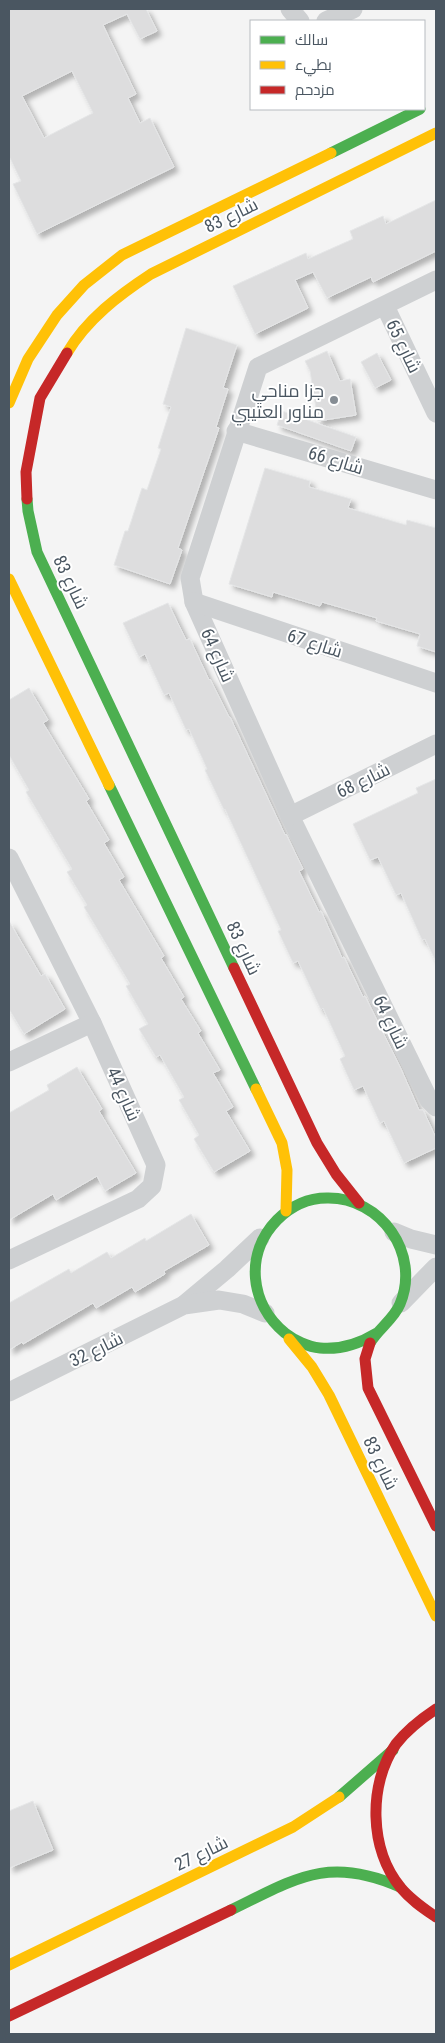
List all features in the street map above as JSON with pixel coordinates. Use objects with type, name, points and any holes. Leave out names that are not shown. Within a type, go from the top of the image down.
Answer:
[{"type":"street","points":[[290,9],[299,20]]},
{"type":"street","points":[[328,20],[353,9]]},
{"type":"street","name":"شارع 83","points":[[9,403],[28,358],[57,315],[84,285],[122,255],[416,110]]},
{"type":"street","name":"شارع 83","points":[[359,1203],[336,1174],[317,1143],[37,552],[28,511],[26,472],[40,398],[75,339],[116,297],[151,274],[436,133]]},
{"type":"street","name":"شارع 64","points":[[436,280],[258,367],[190,578],[194,602],[290,816],[429,1100],[436,1107]]},
{"type":"street","name":"شارع 65","points":[[385,306],[436,413]]},
{"type":"street","name":"شارع 66","points":[[236,431],[436,490]]},
{"type":"street","points":[[9,579],[282,1143],[287,1170],[286,1211]]},
{"type":"street","name":"شارع 67","points":[[194,602],[436,683]]},
{"type":"street","name":"شارع 68","points":[[290,816],[436,744]]},
{"type":"street","name":"شارع 44","points":[[9,858],[92,1023],[156,1165],[152,1186],[138,1200],[9,1260]]},
{"type":"street","points":[[9,1062],[92,1023]]},
{"type":"street","points":[[400,1304],[405,1286],[406,1267],[402,1249],[394,1232],[378,1215],[359,1203],[334,1197],[309,1200],[286,1211],[266,1231],[258,1247],[254,1263],[254,1280],[258,1297],[265,1313],[283,1333],[298,1342],[330,1349],[354,1345],[377,1333],[390,1320],[400,1304],[436,1267]]},
{"type":"street","name":"شارع 32","points":[[9,1392],[184,1305],[227,1269],[266,1231]]},
{"type":"street","points":[[394,1232],[411,1239],[436,1245]]},
{"type":"street","name":"شارع 32","points":[[184,1305],[219,1300],[243,1304],[265,1313]]},
{"type":"street","name":"شارع 83","points":[[283,1333],[312,1364],[329,1391],[362,1465],[436,1616]]},
{"type":"street","name":"شارع 83","points":[[377,1333],[366,1352],[366,1382],[436,1526]]},
{"type":"street","points":[[422,1718],[436,1695]]},
{"type":"street","points":[[400,1887],[383,1855],[378,1838],[375,1820],[379,1784],[393,1750],[408,1731],[422,1718],[436,1709]]},
{"type":"street","name":"شارع 27","points":[[9,1965],[293,1827],[343,1795],[393,1750]]},
{"type":"street","points":[[9,2016],[297,1878],[318,1872],[339,1870],[360,1872],[374,1876],[400,1887],[435,1917]]},
{"type":"building","points":[[9,9],[146,9],[157,31],[140,39],[127,14],[103,25],[136,94],[128,98],[140,123],[150,118],[174,167],[37,234],[13,184],[21,181],[9,156]],"holes":[[[72,71],[93,113],[44,138],[22,96]]]},
{"type":"building","points":[[436,200],[436,251],[373,282],[371,277],[327,298],[313,272],[295,280],[308,308],[255,334],[233,286],[306,253],[308,259],[353,239],[350,231],[383,216],[386,224]]},
{"type":"building","points":[[186,328],[237,345],[223,388],[228,389],[216,427],[219,428],[178,548],[182,550],[170,584],[114,565],[125,531],[128,531],[142,488],[147,490],[161,449],[158,448],[171,407],[163,404]]},
{"type":"building","name":"جزا مناحي مناور العتيبي","points":[[327,351],[340,381],[350,379],[356,415],[318,421],[310,371],[305,361]]},
{"type":"building","points":[[377,353],[391,380],[375,388],[361,362]]},
{"type":"building","points":[[282,411],[356,437],[351,451],[277,425]]},
{"type":"building","points":[[265,468],[310,481],[309,487],[351,499],[348,508],[406,525],[407,520],[436,528],[436,652],[417,646],[420,634],[376,621],[377,618],[322,602],[320,606],[273,592],[272,597],[229,584]]},
{"type":"building","points":[[168,603],[186,640],[190,639],[209,680],[230,717],[285,835],[303,869],[299,871],[319,912],[321,911],[342,958],[344,957],[363,997],[365,996],[401,1069],[419,1110],[423,1110],[436,1138],[436,1148],[404,1163],[384,1121],[380,1123],[363,1086],[354,1090],[340,1059],[345,1056],[323,1008],[321,1010],[298,961],[293,963],[278,931],[281,930],[205,770],[207,769],[189,729],[186,730],[169,693],[164,695],[145,654],[139,657],[123,623]]},
{"type":"building","points":[[29,688],[48,720],[43,723],[89,799],[86,801],[109,840],[104,843],[124,877],[119,880],[164,956],[161,958],[184,997],[181,999],[201,1031],[198,1033],[220,1070],[213,1073],[233,1107],[226,1111],[250,1151],[214,1172],[194,1139],[199,1135],[179,1100],[184,1097],[160,1055],[156,1057],[139,1029],[148,1024],[126,986],[130,984],[84,907],[87,905],[67,872],[72,869],[26,792],[29,790],[9,755],[9,700]]},
{"type":"building","points":[[436,779],[436,962],[425,939],[422,940],[401,893],[396,895],[378,857],[370,860],[353,824],[418,793],[416,788]]},
{"type":"building","points":[[9,921],[41,976],[45,974],[65,1009],[24,1034],[9,1009]]},
{"type":"building","points":[[77,1067],[102,1109],[99,1111],[136,1173],[105,1191],[97,1176],[56,1200],[53,1194],[9,1220],[9,1113],[49,1090],[47,1085]]},
{"type":"building","points":[[191,1214],[209,1245],[164,1271],[165,1274],[135,1292],[132,1287],[96,1308],[93,1303],[23,1344],[22,1342],[9,1350],[9,1303],[69,1269],[71,1273],[107,1252],[111,1258],[145,1238],[146,1241]]},
{"type":"building","points":[[33,1801],[53,1850],[9,1868],[9,1811]]},
{"type":"traffic: fast","points":[[331,153],[418,110]]},
{"type":"traffic: fast","points":[[27,499],[37,552],[234,968]]},
{"type":"traffic: fast","points":[[109,785],[256,1089]]},
{"type":"traffic: fast","points":[[370,1343],[397,1309],[405,1285],[405,1266],[400,1248],[392,1232],[379,1218],[364,1207],[347,1200],[313,1199],[288,1211],[266,1233],[259,1248],[256,1263],[255,1278],[258,1293],[264,1308],[273,1321],[293,1338],[306,1345],[320,1348],[350,1345],[377,1333]]},
{"type":"traffic: fast","points":[[339,1797],[393,1750]]},
{"type":"traffic: fast","points":[[231,1910],[294,1881],[312,1875],[332,1872],[352,1873],[375,1878],[400,1887]]},
{"type":"traffic: slow","points":[[67,353],[84,329],[104,309],[127,290],[151,274],[436,133]]},
{"type":"traffic: slow","points":[[9,403],[28,359],[57,315],[84,285],[122,255],[331,153]]},
{"type":"traffic: slow","points":[[9,579],[109,785]]},
{"type":"traffic: slow","points":[[256,1089],[282,1143],[287,1170],[286,1211]]},
{"type":"traffic: slow","points":[[289,1339],[312,1367],[329,1395],[436,1616]]},
{"type":"traffic: slow","points":[[9,1965],[293,1827],[339,1797]]},
{"type":"traffic: jam","points":[[27,499],[26,472],[40,398],[67,353]]},
{"type":"traffic: jam","points":[[234,968],[317,1143],[336,1174],[359,1203]]},
{"type":"traffic: jam","points":[[370,1343],[365,1359],[368,1388],[436,1526]]},
{"type":"traffic: jam","points":[[436,1709],[405,1734],[396,1744],[387,1760],[380,1778],[376,1817],[378,1836],[390,1873],[409,1896],[436,1917]]},
{"type":"traffic: jam","points":[[9,2016],[231,1910]]},
{"type":"place","name":"جزا مناحي مناور العتيبي","points":[[334,400]]}]
